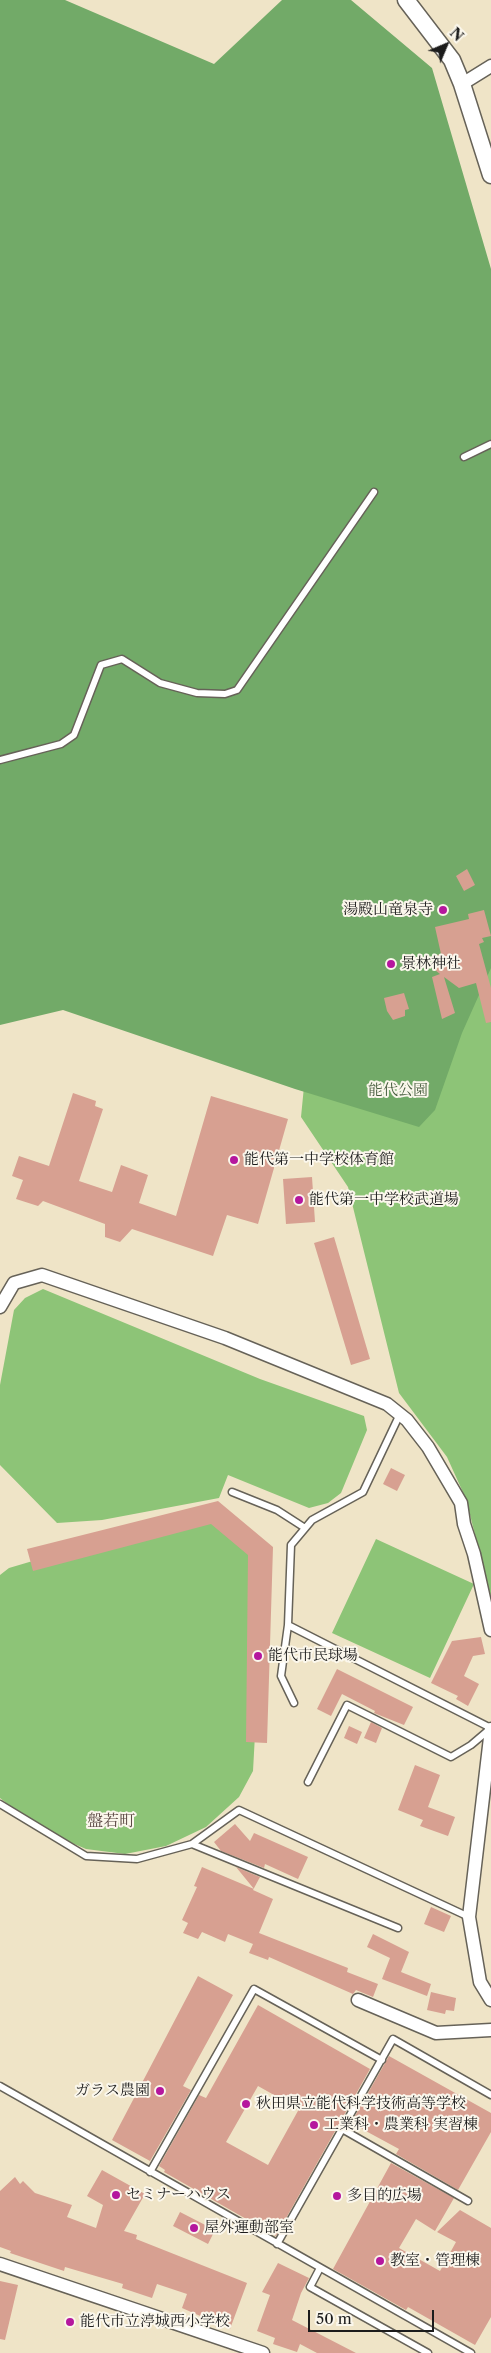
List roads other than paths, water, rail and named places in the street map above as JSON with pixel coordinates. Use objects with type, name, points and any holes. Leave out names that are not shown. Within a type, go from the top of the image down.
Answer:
[{"type":"street","points":[[406,0],[440,41],[452,60],[462,84],[491,175]]},
{"type":"street","points":[[462,84],[491,66]]},
{"type":"street","points":[[0,1307],[14,1282],[42,1275],[225,1338],[340,1383],[387,1404],[407,1420],[428,1447],[461,1503],[464,1524],[474,1554],[491,1630]]},
{"type":"street","points":[[491,1729],[469,1917],[480,1982],[491,2000]]},
{"type":"street","points":[[358,2000],[436,2033],[491,2030]]},
{"type":"street","points":[[0,2264],[263,2353]]},
{"type":"lane","points":[[464,457],[491,444]]},
{"type":"lane","points":[[0,760],[61,744],[74,735],[101,665],[122,659],[160,683],[197,693],[225,694],[237,690],[374,492]]},
{"type":"lane","points":[[294,1703],[281,1676],[288,1624],[291,1545],[312,1520],[363,1492],[400,1414]]},
{"type":"lane","points":[[232,1492],[277,1510],[305,1528]]},
{"type":"lane","points":[[288,1624],[491,1729],[471,1745],[451,1757],[348,1705],[308,1782]]},
{"type":"lane","points":[[0,1804],[86,1856],[137,1859],[192,1844],[239,1810],[469,1917]]},
{"type":"lane","points":[[192,1844],[398,1928]]},
{"type":"lane","points":[[150,2172],[254,1989],[382,2060]]},
{"type":"lane","points":[[277,2244],[393,2039],[491,2095]]},
{"type":"lane","points":[[0,2086],[471,2353]]},
{"type":"lane","points":[[342,2129],[468,2201]]},
{"type":"lane","points":[[320,2268],[310,2287],[428,2353]]},
{"type":"place","name":"湯殿山竜泉寺","points":[[443,910]]},
{"type":"place","name":"景林神社","points":[[391,964]]},
{"type":"place","name":"能代第一中学校体育館","points":[[234,1160]]},
{"type":"place","name":"能代第一中学校武道場","points":[[299,1200]]},
{"type":"place","name":"能代市民球場","points":[[258,1656]]},
{"type":"place","name":"ガラス農園","points":[[160,2091]]},
{"type":"place","name":"秋田県立能代科学技術高等学校","points":[[246,2104]]},
{"type":"place","name":"工業科・農業科 実習棟","points":[[314,2125]]},
{"type":"place","name":"セミナーハウス","points":[[116,2195]]},
{"type":"place","name":"多目的広場","points":[[337,2196]]},
{"type":"place","name":"屋外運動部室","points":[[194,2228]]},
{"type":"place","name":"教室・管理棟","points":[[380,2261]]},
{"type":"place","name":"能代市立渟城西小学校","points":[[70,2322]]},
{"type":"district","name":"盤若町","points":[[111,1821]]},
{"type":"park label","name":"能代公園","points":[[398,1091]]}]
